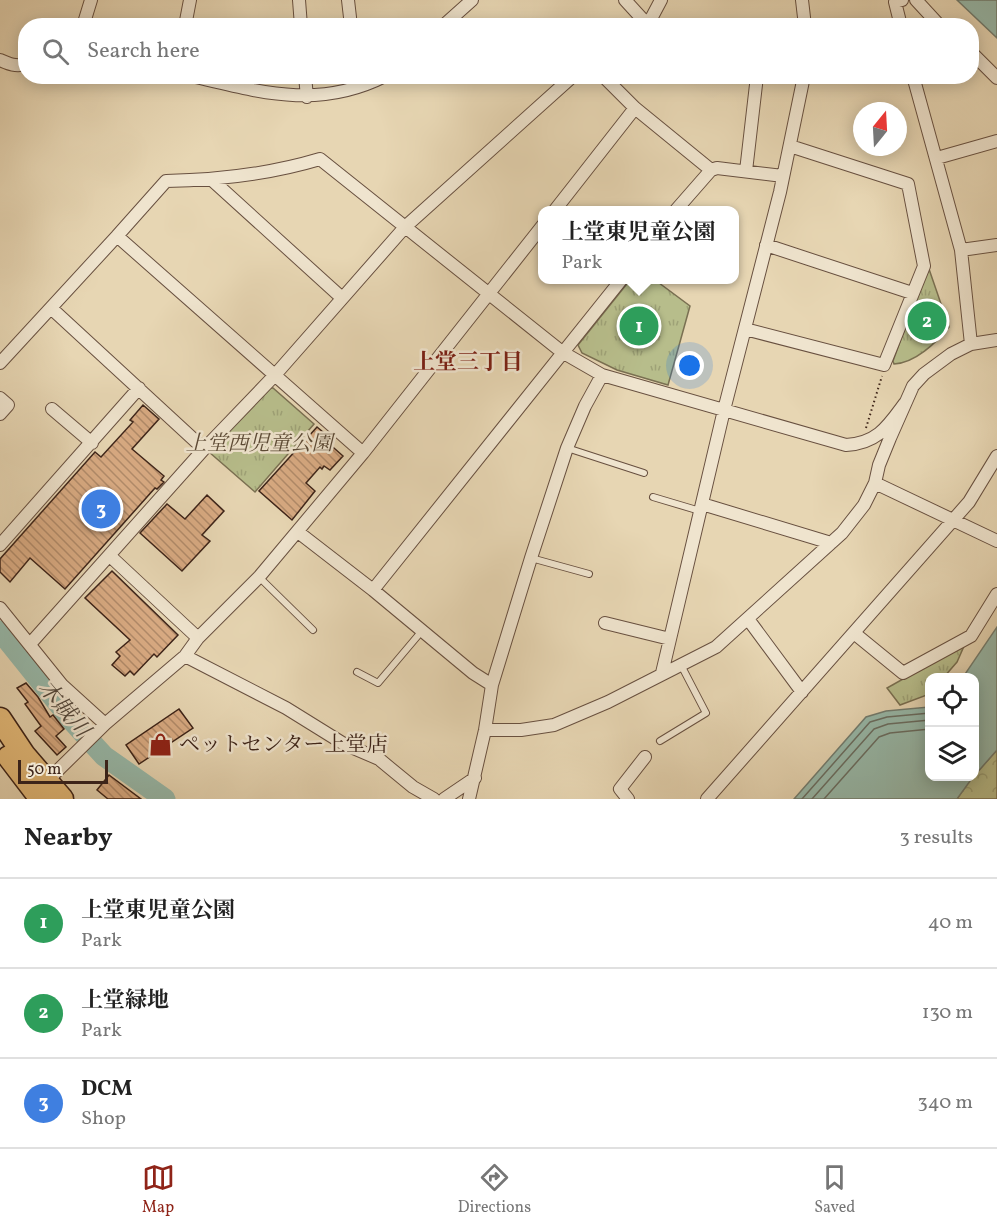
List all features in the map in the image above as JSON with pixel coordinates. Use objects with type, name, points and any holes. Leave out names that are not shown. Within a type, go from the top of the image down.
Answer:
[{"type":"highway","points":[[0,719],[24,755],[42,794]]},
{"type":"highway","points":[[2,748],[42,794],[62,799]]},
{"type":"street","points":[[85,18],[91,0]]},
{"type":"street","points":[[187,18],[190,0]]},
{"type":"street","points":[[299,0],[300,18]]},
{"type":"street","points":[[348,0],[350,18]]},
{"type":"street","points":[[452,18],[472,0]]},
{"type":"street","points":[[625,0],[640,18]]},
{"type":"street","points":[[651,18],[661,0]]},
{"type":"street","points":[[802,0],[804,18]]},
{"type":"street","points":[[899,18],[895,2],[902,0]]},
{"type":"street","points":[[916,0],[933,18]]},
{"type":"street","points":[[0,60],[18,66]]},
{"type":"street","points":[[979,60],[997,78]]},
{"type":"street","points":[[227,84],[281,96],[307,97],[335,94],[352,84]]},
{"type":"street","points":[[306,84],[307,97]]},
{"type":"street","points":[[30,644],[204,449],[275,375],[405,227],[564,84]]},
{"type":"street","points":[[611,84],[635,108],[711,170]]},
{"type":"street","points":[[746,171],[756,84]]},
{"type":"street","points":[[662,674],[724,410],[783,176],[802,84]]},
{"type":"street","points":[[915,84],[961,250],[971,344]]},
{"type":"street","points":[[558,206],[635,108]]},
{"type":"street","points":[[937,158],[997,141]]},
{"type":"street","points":[[745,329],[885,365],[924,266],[908,184],[790,146]]},
{"type":"street","points":[[0,363],[166,181],[213,180],[286,169],[320,159],[562,352],[602,375],[846,446],[860,444],[883,432],[905,403]]},
{"type":"street","points":[[680,206],[711,170],[717,168],[783,176]]},
{"type":"street","points":[[213,180],[342,298]]},
{"type":"street","points":[[42,794],[82,746],[185,656],[198,639],[259,577],[363,453],[538,231]]},
{"type":"street","points":[[117,236],[363,453]]},
{"type":"street","points":[[766,245],[912,293]]},
{"type":"street","points":[[961,250],[997,245]]},
{"type":"street","points":[[373,590],[617,284]]},
{"type":"street","points":[[51,308],[204,449]]},
{"type":"street","points":[[485,730],[521,730],[554,725],[609,702],[716,647],[831,543],[864,505],[913,386],[924,374],[951,354],[971,344],[997,340]]},
{"type":"street","points":[[469,799],[485,730],[492,685],[531,558],[567,448],[585,406],[602,375]]},
{"type":"street","points":[[0,545],[139,388]]},
{"type":"street","points":[[0,398],[8,405],[0,414]]},
{"type":"street","points":[[52,409],[92,443]]},
{"type":"street","points":[[707,799],[969,502],[997,456]]},
{"type":"street","points":[[874,483],[997,541]]},
{"type":"street","points":[[701,508],[831,543]]},
{"type":"street","points":[[298,532],[373,590],[473,674],[492,685]]},
{"type":"street","points":[[110,556],[198,639]]},
{"type":"street","points":[[854,633],[903,674],[971,636],[997,594]]},
{"type":"street","points":[[0,608],[62,685],[101,728]]},
{"type":"street","points":[[748,619],[802,692]]},
{"type":"street","points":[[605,623],[670,639]]},
{"type":"street","points":[[185,656],[276,703],[344,744],[379,759],[413,787],[434,799]]},
{"type":"street","points":[[628,799],[620,789],[645,757]]},
{"type":"street","points":[[444,799],[475,778]]},
{"type":"lane","points":[[567,448],[644,473]]},
{"type":"lane","points":[[653,497],[701,508]]},
{"type":"lane","points":[[531,558],[589,574]]},
{"type":"lane","points":[[259,577],[314,630]]},
{"type":"lane","points":[[357,672],[378,683],[421,632]]},
{"type":"lane","points":[[660,741],[706,712],[681,664]]},
{"type":"path","points":[[864,433],[885,365]]},
{"type":"green space","points":[[929,269],[949,327],[917,356],[894,364],[893,361],[920,287]]},
{"type":"green space","points":[[627,284],[660,284],[690,306],[668,385],[617,370],[582,353],[578,345]]},
{"type":"green space","name":"上堂西児童公園","points":[[269,388],[273,388],[314,424],[255,492],[209,452]]},
{"type":"green space","points":[[965,644],[957,662],[947,673],[925,673],[925,696],[900,705],[887,688]]},
{"type":"green space","points":[[997,750],[997,799],[957,799],[969,781],[979,781],[979,770]]},
{"type":"water","points":[[997,0],[997,38],[979,21],[979,18],[976,18],[958,1]]},
{"type":"water","points":[[997,627],[997,750],[979,770],[979,673],[966,673]]},
{"type":"water","points":[[925,707],[925,781],[970,781],[957,799],[794,799],[866,717],[886,711]]},
{"type":"building","points":[[143,405],[159,419],[132,449],[164,476],[161,480],[164,482],[157,489],[155,488],[65,589],[30,558],[10,582],[0,572],[0,559],[95,452],[101,457],[133,422],[130,420]]},
{"type":"building","points":[[317,427],[329,437],[326,441],[343,456],[330,470],[324,466],[322,469],[320,467],[306,483],[315,491],[292,520],[259,491]]},
{"type":"building","points":[[207,495],[224,511],[202,535],[210,541],[182,571],[140,533],[167,504],[185,519]]},
{"type":"building","points":[[112,571],[178,635],[157,657],[154,654],[134,675],[130,671],[125,676],[112,665],[120,656],[116,652],[130,640],[85,598]]},
{"type":"building","points":[[26,683],[50,717],[53,715],[64,729],[56,736],[66,747],[57,755],[35,731],[41,726],[25,704],[28,702],[17,688]]},
{"type":"building","points":[[179,709],[193,728],[139,764],[126,745]]},
{"type":"building","points":[[109,775],[141,799],[108,799],[97,790]]},
{"type":"waterway","name":"木賊川","points":[[0,631],[73,722],[104,756],[165,799]]},
{"type":"place","name":"上堂緑地","points":[[927,321]]},
{"type":"place","name":"上堂東児童公園","points":[[639,326]]},
{"type":"place","name":"DCM","points":[[101,509]]},
{"type":"place","name":"ペットセンター上堂店","points":[[161,744]]},
{"type":"district","name":"上堂三丁目","points":[[468,361]]}]
